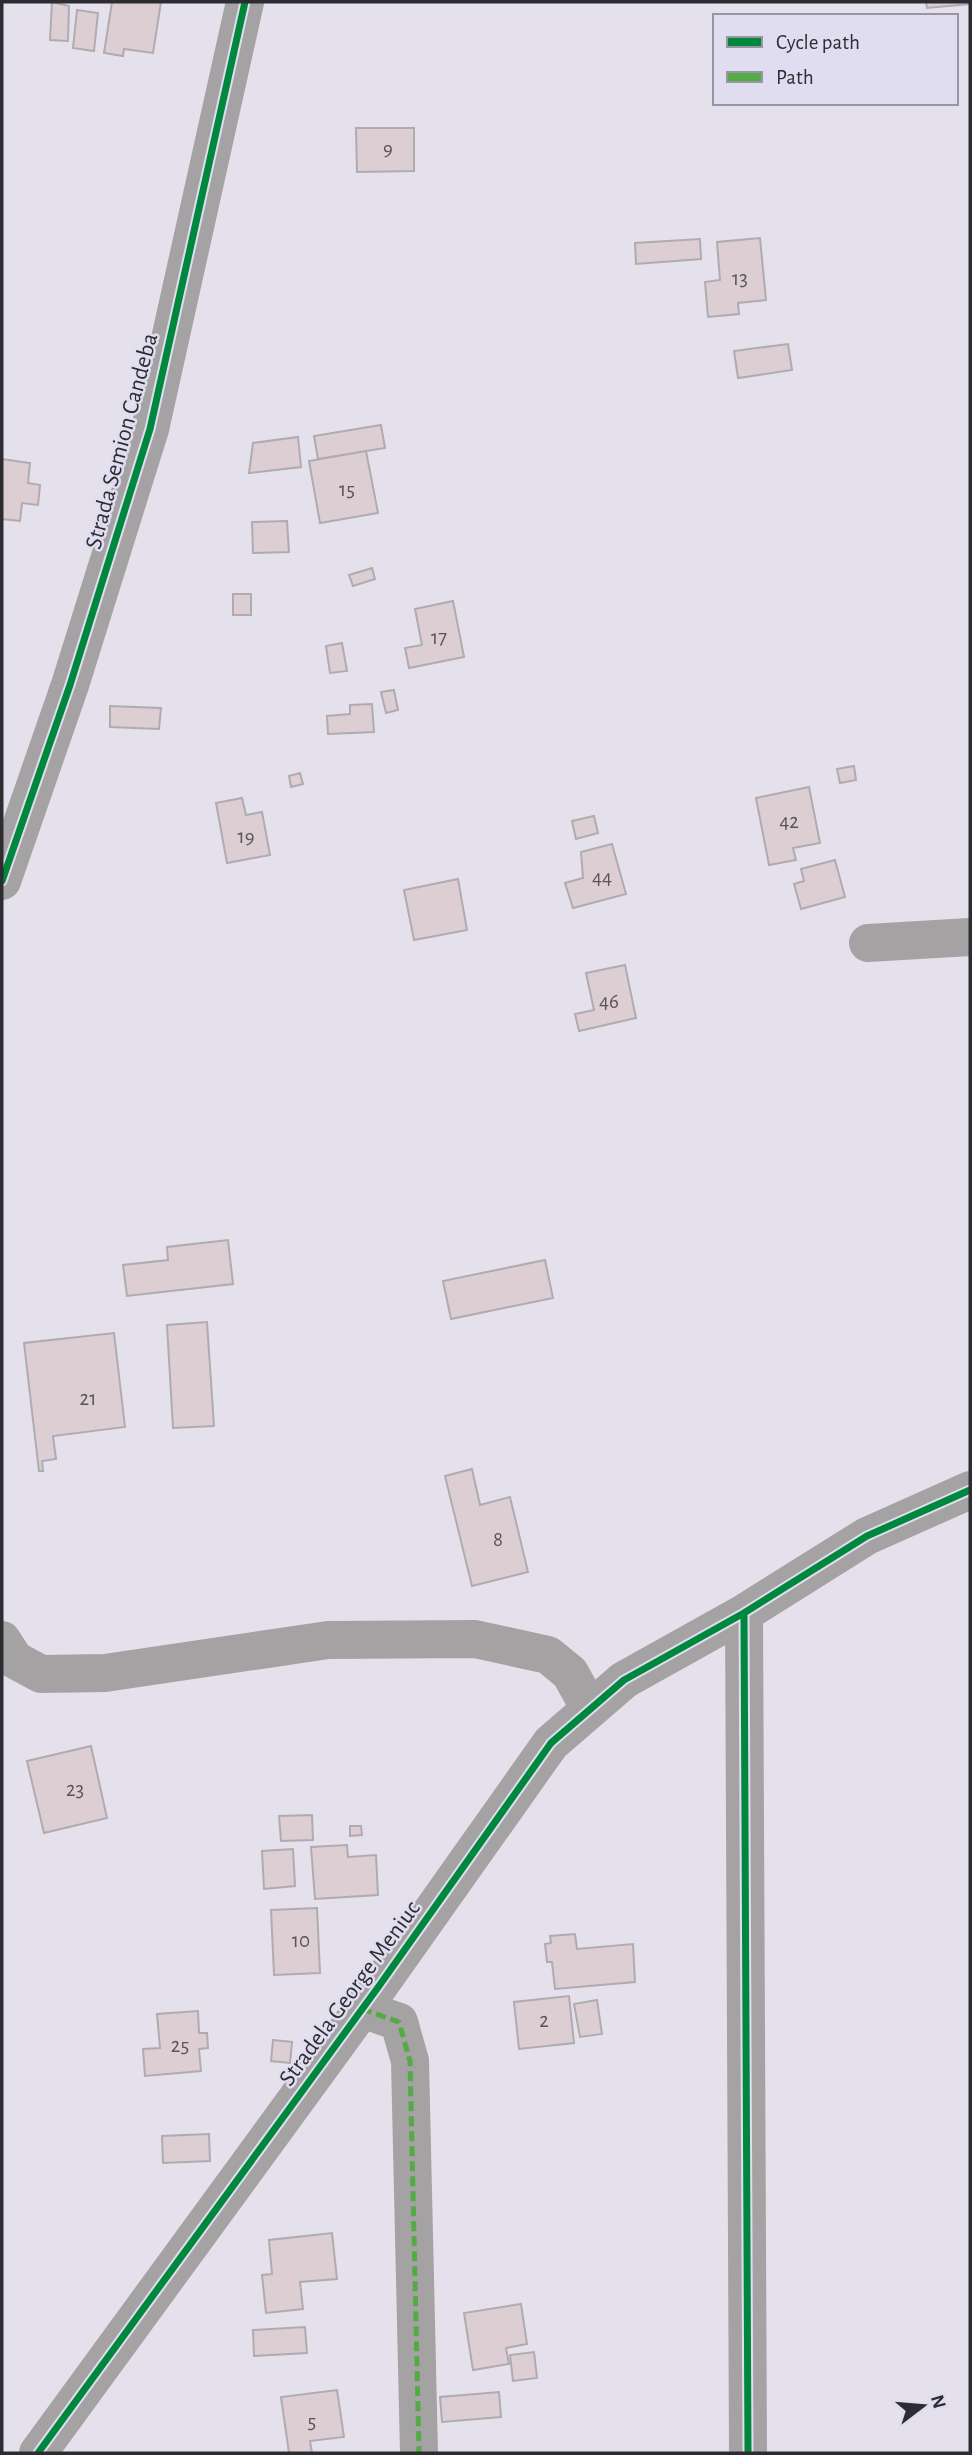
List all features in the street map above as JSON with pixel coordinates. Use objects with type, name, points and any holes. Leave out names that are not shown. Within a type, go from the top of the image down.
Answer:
[{"type":"street","name":"Strada Semion Candeba","points":[[2,881],[70,685],[150,429],[245,2]]},
{"type":"street","points":[[868,943],[970,937]]},
{"type":"street","name":"Stradela George Meniuc","points":[[38,2453],[362,2009],[551,1743],[624,1680],[744,1613],[867,1536],[970,1490]]},
{"type":"street","points":[[744,1613],[748,2453]]},
{"type":"street","points":[[2,1640],[15,1660],[41,1674],[105,1673],[328,1640],[475,1639],[548,1655],[570,1673],[590,1709]]},
{"type":"street","name":"Stradela George Meniuc","points":[[362,2009],[399,2022],[410,2061],[419,2453]]},
{"type":"building","points":[[52,2],[69,6],[68,41],[50,40]]},
{"type":"building","points":[[112,2],[161,2],[153,53],[124,49],[123,56],[104,53]]},
{"type":"building","points":[[926,2],[970,2],[970,4],[927,8]]},
{"type":"building","points":[[77,10],[98,13],[94,51],[73,48]]},
{"type":"building","points":[[356,128],[414,128],[414,171],[357,172]]},
{"type":"building","points":[[760,238],[766,300],[738,303],[739,314],[708,317],[705,282],[720,280],[717,242]]},
{"type":"building","points":[[700,239],[701,259],[636,264],[635,243]]},
{"type":"building","points":[[788,344],[792,370],[738,378],[734,351]]},
{"type":"building","points":[[381,425],[385,448],[318,459],[314,436]]},
{"type":"building","points":[[298,437],[301,467],[249,473],[253,443]]},
{"type":"building","points":[[366,451],[378,513],[320,523],[309,461]]},
{"type":"building","points":[[2,459],[30,463],[28,483],[40,485],[38,505],[22,503],[20,521],[2,519]]},
{"type":"building","points":[[287,521],[289,552],[253,553],[252,522]]},
{"type":"building","points":[[372,568],[375,579],[353,586],[349,575]]},
{"type":"building","points":[[233,594],[251,594],[251,615],[233,615]]},
{"type":"building","points":[[453,601],[464,657],[409,668],[405,648],[422,645],[415,609]]},
{"type":"building","points":[[342,643],[347,671],[330,673],[326,646]]},
{"type":"building","points":[[394,690],[398,710],[386,713],[381,692]]},
{"type":"building","points":[[372,704],[374,732],[328,734],[327,716],[350,714],[350,705]]},
{"type":"building","points":[[110,706],[161,708],[159,729],[110,727]]},
{"type":"building","points":[[854,766],[856,780],[840,783],[837,769]]},
{"type":"building","points":[[300,773],[303,784],[291,787],[289,776]]},
{"type":"building","points":[[809,787],[820,843],[793,848],[796,860],[769,865],[756,798]]},
{"type":"building","points":[[242,798],[246,815],[262,812],[270,855],[227,863],[216,803]]},
{"type":"building","points":[[594,816],[598,833],[576,839],[572,821]]},
{"type":"building","points":[[612,844],[626,894],[573,908],[565,883],[583,878],[581,852]]},
{"type":"building","points":[[835,860],[845,897],[801,909],[794,884],[804,881],[801,869]]},
{"type":"building","points":[[458,879],[467,930],[414,940],[404,890]]},
{"type":"building","points":[[625,965],[636,1018],[579,1031],[575,1014],[594,1010],[586,973]]},
{"type":"building","points":[[228,1240],[233,1284],[127,1296],[123,1265],[168,1260],[167,1247]]},
{"type":"building","points":[[545,1260],[553,1298],[451,1319],[443,1281]]},
{"type":"building","points":[[207,1322],[214,1426],[173,1428],[167,1325]]},
{"type":"building","points":[[114,1333],[125,1427],[53,1436],[56,1459],[42,1461],[43,1471],[39,1471],[24,1343]]},
{"type":"building","points":[[472,1469],[480,1505],[510,1497],[528,1572],[472,1586],[445,1476]]},
{"type":"building","points":[[91,1746],[107,1818],[44,1833],[27,1761]]},
{"type":"building","points":[[312,1815],[313,1840],[281,1841],[279,1816]]},
{"type":"building","points":[[350,1826],[361,1826],[362,1835],[350,1836]]},
{"type":"building","points":[[347,1845],[348,1857],[376,1855],[378,1895],[315,1899],[311,1847]]},
{"type":"building","points":[[293,1849],[295,1886],[264,1889],[262,1851]]},
{"type":"building","points":[[317,1908],[320,1973],[274,1975],[271,1910]]},
{"type":"building","points":[[575,1934],[577,1949],[633,1944],[635,1982],[555,1989],[552,1962],[547,1962],[545,1944],[551,1943],[550,1936]]},
{"type":"building","points":[[569,1996],[574,2043],[519,2049],[514,2002]]},
{"type":"building","points":[[597,2000],[602,2034],[580,2037],[574,2004]]},
{"type":"building","points":[[198,2011],[199,2033],[207,2033],[208,2048],[199,2049],[201,2071],[145,2076],[143,2049],[160,2048],[157,2014]]},
{"type":"building","points":[[273,2040],[292,2042],[290,2063],[271,2061]]},
{"type":"building","points":[[209,2134],[210,2161],[163,2163],[162,2136]]},
{"type":"building","points":[[332,2233],[337,2279],[300,2282],[303,2309],[266,2313],[262,2275],[272,2274],[269,2240]]},
{"type":"building","points":[[521,2304],[527,2344],[506,2348],[509,2364],[473,2370],[464,2313]]},
{"type":"building","points":[[305,2327],[307,2353],[254,2356],[253,2330]]},
{"type":"building","points":[[534,2352],[537,2378],[513,2381],[510,2355]]},
{"type":"building","points":[[337,2390],[344,2437],[310,2441],[312,2453],[289,2453],[281,2397]]},
{"type":"building","points":[[499,2392],[501,2417],[442,2422],[440,2397]]},
{"type":"marked path","points":[[362,2009],[399,2022],[410,2061],[419,2453]]},
{"type":"cycle path","points":[[2,881],[70,685],[150,429],[245,2]]},
{"type":"cycle path","points":[[38,2453],[379,1986],[551,1743],[624,1680],[744,1613],[867,1536],[970,1490]]},
{"type":"cycle path","points":[[744,1613],[748,2453]]}]
